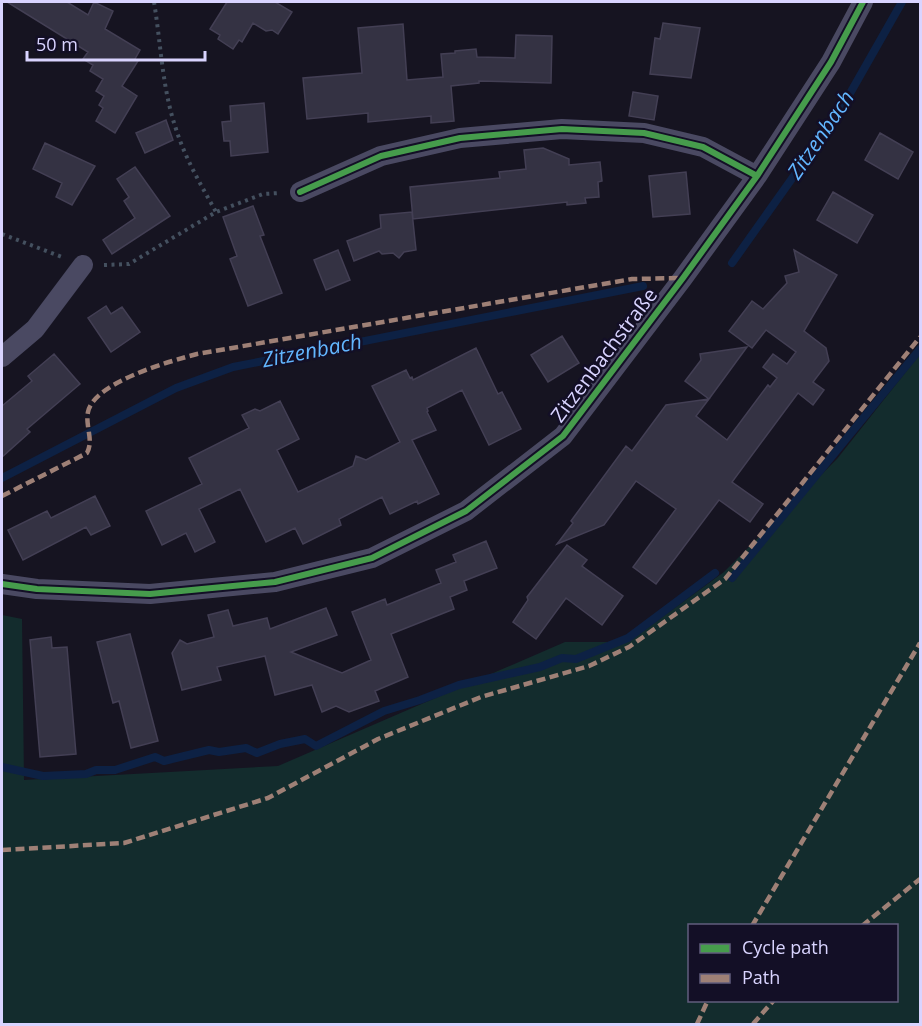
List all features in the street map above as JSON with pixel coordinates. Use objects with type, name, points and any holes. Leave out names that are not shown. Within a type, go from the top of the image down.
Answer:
[{"type":"street","name":"Zitzenbachstraße","points":[[2,584],[37,589],[150,594],[275,582],[372,558],[466,511],[563,436],[757,176],[831,62],[863,2]]},
{"type":"street","points":[[300,192],[381,156],[460,138],[562,129],[644,134],[703,147],[757,176]]},
{"type":"street","points":[[2,357],[35,329],[83,265]]},
{"type":"path","points":[[154,2],[166,89],[175,128],[191,167],[216,212]]},
{"type":"path","points":[[2,234],[83,265],[129,264],[216,212],[263,194],[300,192]]},
{"type":"green space","points":[[920,354],[920,1024],[2,1024],[2,615],[22,619],[24,780],[278,766],[565,642],[628,642],[724,572],[837,459]]},
{"type":"building","points":[[7,2],[67,2],[88,15],[94,2],[113,11],[105,29],[140,50],[135,59],[138,61],[122,86],[137,96],[115,133],[96,121],[103,108],[99,105],[104,96],[96,91],[103,79],[90,71],[93,65],[83,59],[88,52]]},
{"type":"building","points":[[227,2],[275,2],[292,12],[278,34],[272,30],[266,31],[253,23],[242,42],[239,40],[233,49],[218,39],[220,35],[210,29]]},
{"type":"building","points":[[663,23],[700,28],[691,78],[650,74],[655,38],[660,39]]},
{"type":"building","points":[[403,24],[407,80],[443,77],[441,54],[455,53],[455,51],[476,49],[477,57],[515,58],[516,35],[552,36],[551,83],[479,81],[479,83],[451,86],[454,121],[431,123],[431,116],[368,122],[368,113],[307,119],[303,78],[362,73],[358,28]]},
{"type":"building","points":[[633,92],[658,96],[654,120],[629,116]]},
{"type":"building","points":[[264,103],[268,152],[231,156],[230,141],[224,141],[222,122],[231,121],[230,106]]},
{"type":"building","points":[[166,120],[173,140],[145,153],[136,133]]},
{"type":"building","points":[[880,133],[913,152],[898,179],[865,160]]},
{"type":"building","points":[[45,143],[95,166],[72,205],[56,197],[62,183],[33,169]]},
{"type":"building","points":[[543,148],[569,159],[569,165],[600,162],[602,181],[598,182],[599,197],[585,198],[586,203],[567,205],[567,202],[413,219],[410,187],[500,178],[499,172],[526,169],[524,150]]},
{"type":"building","points":[[135,167],[170,216],[112,254],[103,240],[135,218],[124,201],[129,197],[117,179]]},
{"type":"building","points":[[686,172],[690,214],[653,217],[649,176]]},
{"type":"building","points":[[833,192],[873,215],[857,243],[817,220]]},
{"type":"building","points":[[253,206],[264,235],[260,236],[282,293],[248,306],[230,259],[237,256],[223,217]]},
{"type":"building","points":[[412,212],[416,250],[404,252],[399,258],[393,253],[382,254],[379,251],[354,261],[347,241],[381,228],[380,215]]},
{"type":"building","points":[[338,250],[350,280],[326,290],[314,260]]},
{"type":"building","points":[[794,250],[837,275],[804,331],[826,348],[829,361],[813,382],[824,390],[813,405],[798,393],[732,482],[763,504],[750,522],[719,500],[656,584],[633,567],[676,509],[636,481],[604,525],[557,544],[626,446],[632,451],[666,405],[709,399],[696,416],[727,440],[768,385],[770,387],[777,378],[763,367],[773,354],[787,364],[796,352],[766,330],[752,348],[729,331],[752,301],[763,309],[787,283],[785,276],[799,272]]},
{"type":"building","points":[[106,306],[111,314],[122,307],[140,332],[111,352],[88,318]]},
{"type":"building","points":[[562,336],[579,363],[548,382],[531,355]]},
{"type":"building","points":[[747,347],[709,399],[685,381],[701,360],[700,354]]},
{"type":"building","points":[[476,348],[498,394],[502,392],[521,429],[489,445],[462,390],[427,408],[436,430],[412,440],[439,494],[418,504],[417,501],[390,514],[382,497],[339,519],[341,525],[303,544],[295,528],[266,542],[240,489],[199,509],[215,542],[195,552],[186,533],[162,545],[146,511],[202,484],[189,458],[249,428],[242,415],[255,409],[260,411],[280,401],[299,439],[277,450],[298,492],[353,466],[356,456],[366,460],[400,442],[372,386],[406,370],[413,380]]},
{"type":"building","points":[[54,354],[80,384],[27,429],[30,432],[2,457],[2,406],[32,381],[28,376]]},
{"type":"building","points":[[95,496],[110,526],[91,535],[86,527],[23,560],[8,530],[47,511],[51,518]]},
{"type":"building","points":[[486,541],[497,568],[464,581],[467,590],[450,597],[454,609],[391,634],[408,677],[375,691],[379,701],[349,712],[336,706],[322,712],[312,685],[275,695],[265,656],[217,667],[221,680],[182,690],[172,653],[180,640],[187,644],[214,637],[208,615],[228,610],[233,626],[267,618],[270,629],[326,608],[337,635],[291,652],[342,673],[371,660],[352,612],[385,599],[387,605],[441,583],[436,570],[456,562],[453,555]]},
{"type":"building","points":[[567,545],[587,560],[582,566],[623,596],[602,625],[566,598],[536,639],[513,622],[528,600],[527,597]]},
{"type":"building","points":[[130,634],[158,741],[131,748],[119,701],[113,703],[97,642]]},
{"type":"building","points":[[51,637],[52,648],[67,647],[76,754],[40,757],[30,640]]},
{"type":"waterway","name":"Zitzenbach","points":[[732,263],[840,111],[902,2]]},
{"type":"waterway","name":"Zitzenbach","points":[[2,478],[176,388],[233,367],[643,286]]},
{"type":"waterway","points":[[732,578],[920,349]]},
{"type":"waterway","points":[[2,767],[43,776],[86,774],[96,770],[115,770],[155,757],[164,761],[209,750],[219,752],[246,748],[257,753],[280,744],[305,739],[316,746],[384,711],[459,685],[540,667],[562,658],[576,659],[628,638],[715,573]]},
{"type":"marked path","points":[[2,496],[87,453],[90,443],[88,412],[93,401],[118,382],[170,362],[197,354],[632,279],[683,278]]},
{"type":"marked path","points":[[2,850],[124,843],[268,798],[378,739],[481,697],[589,666],[629,647],[725,579],[920,337]]},
{"type":"marked path","points":[[753,924],[920,643]]},
{"type":"marked path","points":[[864,924],[920,879]]},
{"type":"marked path","points":[[697,1024],[707,1002]]},
{"type":"marked path","points":[[753,1024],[772,1002]]},
{"type":"cycle path","points":[[2,584],[37,589],[150,594],[275,582],[372,558],[466,511],[563,436],[757,176],[831,62],[863,2]]},
{"type":"cycle path","points":[[300,192],[381,156],[460,138],[562,129],[644,133],[703,147],[757,176]]}]
